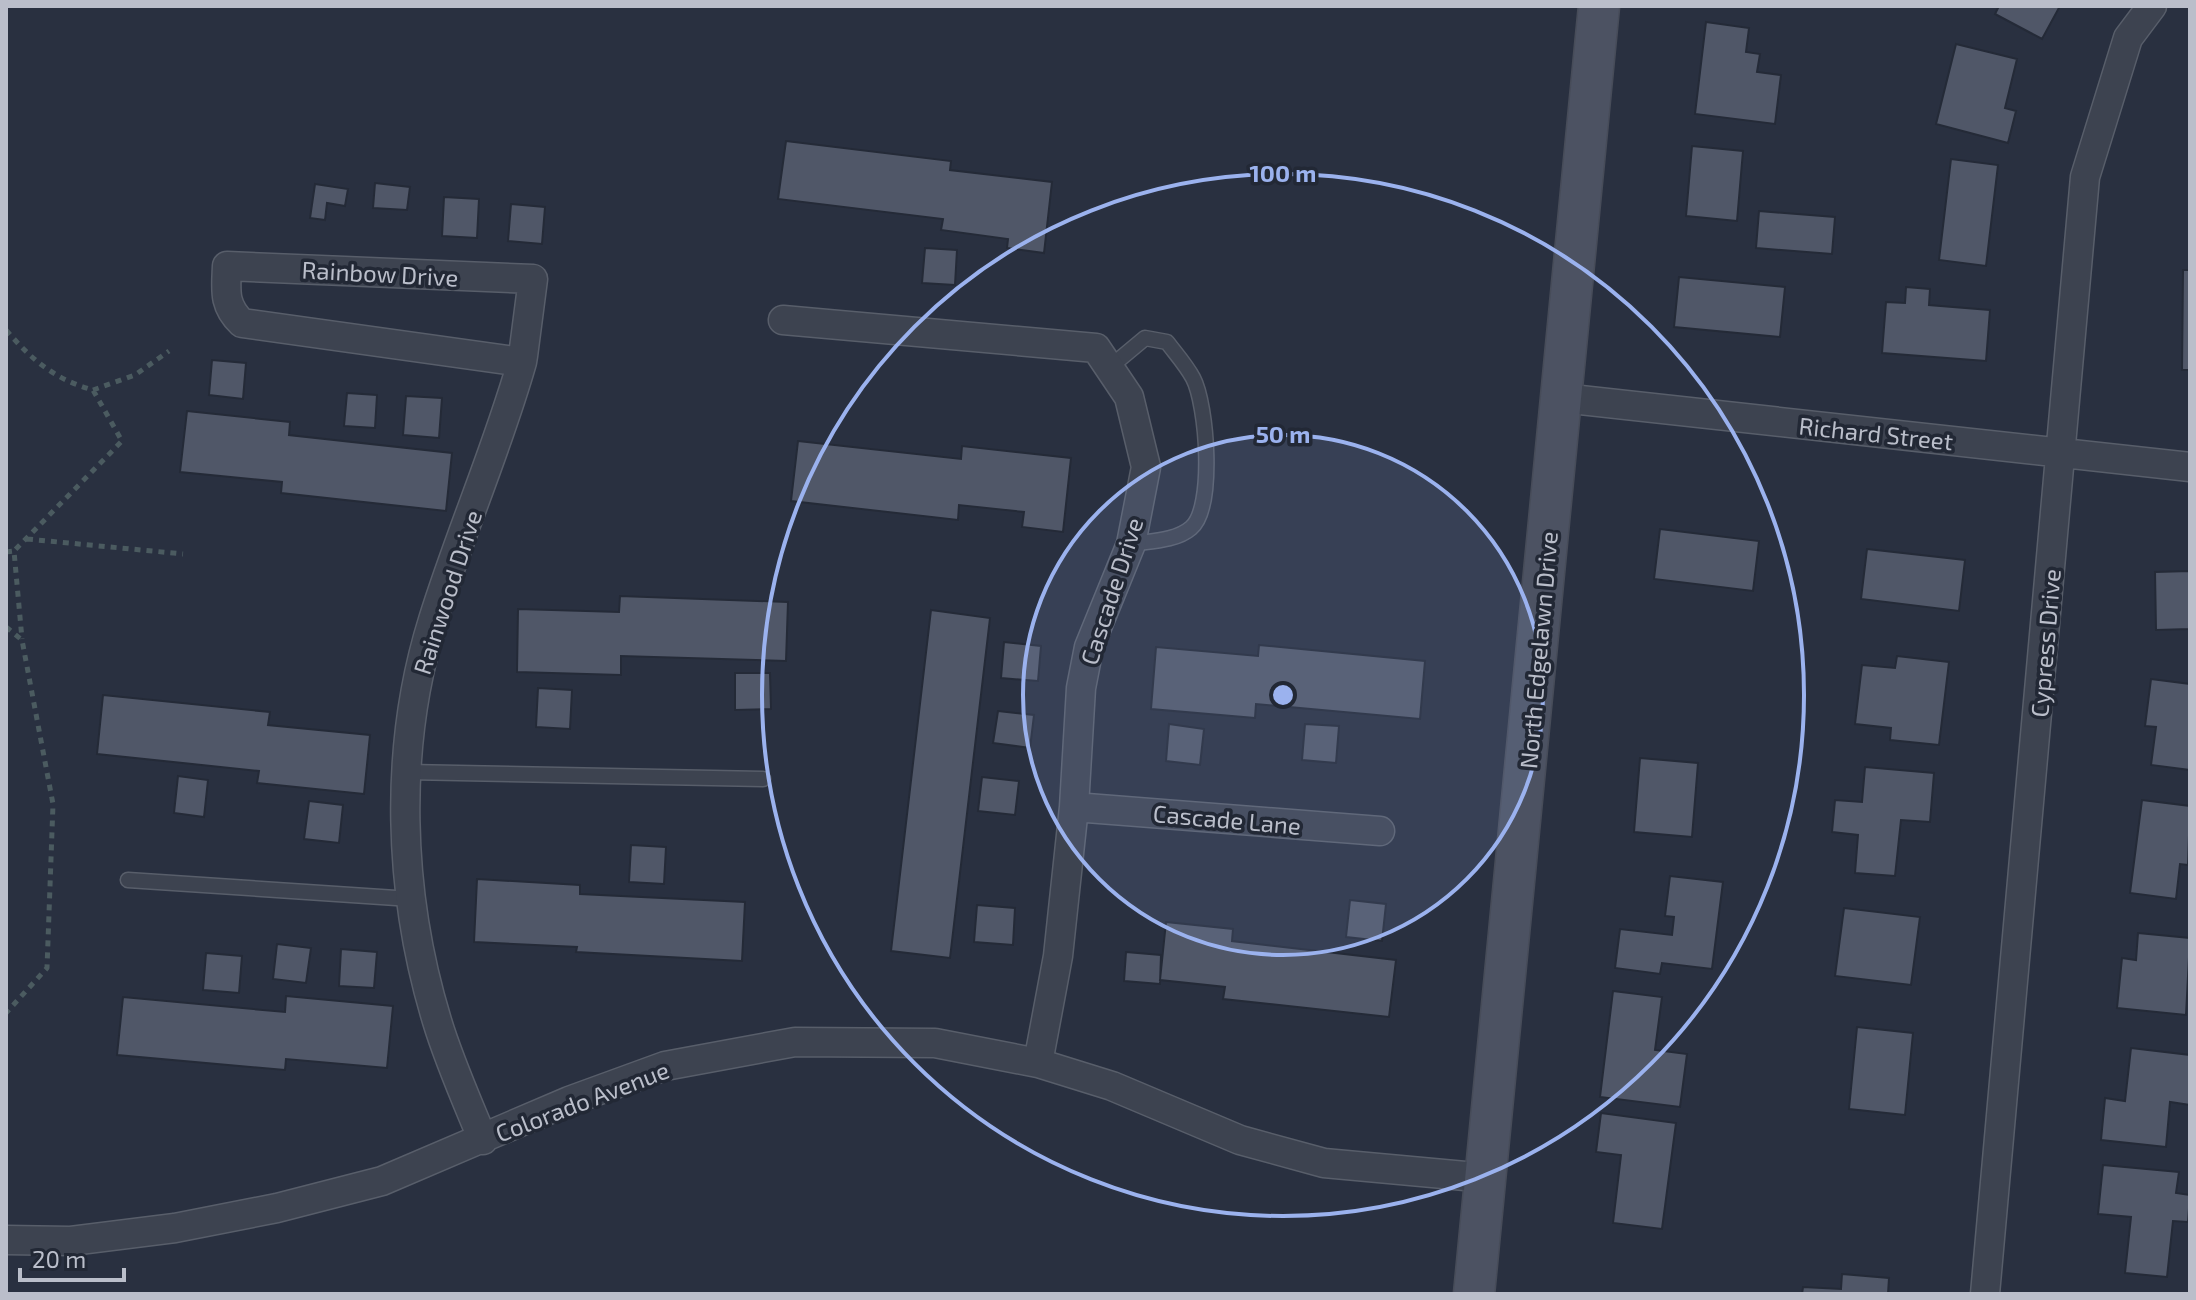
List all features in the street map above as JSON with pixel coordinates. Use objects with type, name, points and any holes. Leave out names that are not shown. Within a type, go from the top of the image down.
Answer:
[{"type":"street","name":"North Edgelawn Drive","points":[[1474,1294],[1599,6]]},
{"type":"street","name":"Cypress Drive","points":[[1985,1294],[2063,454],[2085,177],[2128,38],[2152,6]]},
{"type":"street","name":"Rainbow Drive","points":[[522,362],[242,323],[230,312],[225,299],[227,266],[533,279]]},
{"type":"street","name":"Rainwood Drive","points":[[483,1140],[437,1021],[420,957],[411,899],[405,823],[407,772],[417,684],[432,621],[522,362],[533,279]]},
{"type":"street","name":"Cascade Drive","points":[[783,320],[1096,348],[1129,397],[1146,467],[1131,544],[1089,647],[1081,688],[1074,807],[1058,956],[1038,1063]]},
{"type":"street","name":"Richard Street","points":[[1562,398],[2190,467]]},
{"type":"street","name":"Cascade Lane","points":[[1074,807],[1380,831]]},
{"type":"street","name":"Colorado Avenue","points":[[6,1240],[71,1241],[175,1228],[277,1208],[382,1181],[569,1101],[665,1066],[795,1042],[935,1043],[1038,1063],[1112,1086],[1240,1140],[1324,1163],[1487,1178]]},
{"type":"lane","points":[[1109,368],[1145,338],[1167,342],[1194,379],[1204,413],[1207,465],[1199,517],[1193,527],[1172,537],[1131,544]]},
{"type":"lane","points":[[407,772],[763,779]]},
{"type":"lane","points":[[128,880],[411,899]]},
{"type":"path","points":[[6,330],[47,371],[66,383],[93,390],[135,375],[169,351]]},
{"type":"path","points":[[6,552],[14,551],[122,441],[93,390]]},
{"type":"path","points":[[26,539],[183,554]]},
{"type":"path","points":[[6,1013],[47,968],[53,804],[22,640],[14,551]]},
{"type":"path","points":[[6,627],[22,640]]},
{"type":"building","points":[[1999,6],[2060,6],[2042,39],[1995,14]]},
{"type":"building","points":[[1706,22],[1749,28],[1746,52],[1760,54],[1757,72],[1781,75],[1775,124],[1695,114]]},
{"type":"building","points":[[1956,44],[2017,59],[2005,108],[2016,111],[2008,143],[1936,124]]},
{"type":"building","points":[[786,141],[951,161],[950,170],[1052,182],[1044,253],[1007,248],[1008,239],[941,230],[943,219],[778,199]]},
{"type":"building","points":[[1692,146],[1743,151],[1737,221],[1686,216]]},
{"type":"building","points":[[1951,159],[1998,165],[1986,266],[1939,260]]},
{"type":"building","points":[[375,183],[410,187],[407,210],[373,208]]},
{"type":"building","points":[[315,184],[348,189],[345,206],[327,203],[325,220],[310,218]]},
{"type":"building","points":[[444,197],[479,199],[477,238],[442,236]]},
{"type":"building","points":[[511,204],[545,207],[542,244],[508,241]]},
{"type":"building","points":[[1759,211],[1835,217],[1832,254],[1756,248]]},
{"type":"building","points":[[925,248],[957,250],[955,285],[922,283]]},
{"type":"building","points":[[2183,270],[2190,270],[2190,370],[2182,370]]},
{"type":"building","points":[[1679,277],[1785,287],[1780,337],[1674,327]]},
{"type":"building","points":[[1906,287],[1930,289],[1929,305],[1990,310],[1986,361],[1882,353],[1886,302],[1905,303]]},
{"type":"building","points":[[212,360],[246,363],[243,399],[209,395]]},
{"type":"building","points":[[347,393],[377,395],[375,428],[344,426]]},
{"type":"building","points":[[406,396],[442,398],[439,438],[403,435]]},
{"type":"building","points":[[187,411],[290,422],[289,435],[452,453],[446,511],[281,493],[282,482],[180,472]]},
{"type":"building","points":[[798,441],[961,459],[962,446],[1071,458],[1063,532],[1022,527],[1024,512],[959,505],[958,520],[791,501]]},
{"type":"building","points":[[1660,529],[1759,541],[1753,591],[1654,579]]},
{"type":"building","points":[[1867,549],[1965,560],[1959,611],[1861,599]]},
{"type":"building","points":[[2190,571],[2190,629],[2156,630],[2155,572]]},
{"type":"building","points":[[620,596],[788,602],[786,661],[621,656],[621,675],[517,672],[518,609],[619,612]]},
{"type":"building","points":[[931,610],[990,618],[950,958],[891,951]]},
{"type":"building","points":[[1004,642],[1041,646],[1038,681],[1001,678]]},
{"type":"building","points":[[1259,645],[1425,661],[1420,719],[1256,704],[1255,718],[1151,709],[1156,647],[1258,656]]},
{"type":"building","points":[[1897,656],[1949,662],[1939,745],[1890,740],[1891,728],[1855,724],[1862,665],[1895,668]]},
{"type":"building","points":[[735,673],[770,673],[771,709],[735,710]]},
{"type":"building","points":[[2151,679],[2190,684],[2190,770],[2151,765],[2156,727],[2145,726]]},
{"type":"building","points":[[538,688],[572,690],[570,729],[536,727]]},
{"type":"building","points":[[103,695],[270,712],[268,725],[370,735],[364,794],[257,783],[259,771],[97,754]]},
{"type":"building","points":[[998,711],[1034,715],[1030,748],[993,743]]},
{"type":"building","points":[[1169,724],[1204,729],[1200,765],[1166,761]]},
{"type":"building","points":[[1305,724],[1339,726],[1336,763],[1302,760]]},
{"type":"building","points":[[1640,758],[1698,763],[1692,837],[1634,832]]},
{"type":"building","points":[[1865,767],[1934,773],[1930,822],[1901,820],[1895,876],[1855,873],[1858,835],[1832,832],[1835,800],[1862,802]]},
{"type":"building","points":[[178,776],[208,780],[204,817],[174,813]]},
{"type":"building","points":[[982,777],[1019,781],[1015,815],[978,811]]},
{"type":"building","points":[[2142,800],[2190,806],[2188,865],[2180,864],[2176,899],[2130,893]]},
{"type":"building","points":[[309,801],[343,805],[339,843],[304,839]]},
{"type":"building","points":[[631,845],[666,847],[664,884],[629,882]]},
{"type":"building","points":[[1670,876],[1723,882],[1712,969],[1662,963],[1660,974],[1615,968],[1620,929],[1672,935],[1674,917],[1665,916]]},
{"type":"building","points":[[477,879],[580,885],[580,894],[745,902],[742,961],[576,952],[577,947],[474,942]]},
{"type":"building","points":[[1350,900],[1386,904],[1382,941],[1346,937]]},
{"type":"building","points":[[977,905],[1015,908],[1013,945],[974,942]]},
{"type":"building","points":[[1844,908],[1920,917],[1911,985],[1835,976]]},
{"type":"building","points":[[1166,922],[1233,929],[1232,941],[1396,960],[1389,1017],[1223,999],[1225,987],[1160,980]]},
{"type":"building","points":[[2138,933],[2190,938],[2186,1015],[2117,1008],[2122,958],[2136,960]]},
{"type":"building","points":[[277,944],[311,948],[306,983],[273,979]]},
{"type":"building","points":[[341,949],[377,952],[374,988],[339,986]]},
{"type":"building","points":[[1126,952],[1161,955],[1160,984],[1124,981]]},
{"type":"building","points":[[206,953],[242,956],[239,993],[203,990]]},
{"type":"building","points":[[1613,991],[1662,997],[1655,1050],[1687,1054],[1680,1107],[1600,1097]]},
{"type":"building","points":[[286,996],[393,1006],[387,1068],[286,1059],[285,1070],[117,1055],[123,997],[285,1012]]},
{"type":"building","points":[[1857,1027],[1913,1033],[1905,1115],[1849,1109]]},
{"type":"building","points":[[2131,1048],[2190,1055],[2190,1105],[2170,1102],[2166,1147],[2101,1140],[2105,1098],[2125,1101]]},
{"type":"building","points":[[1601,1113],[1676,1123],[1662,1229],[1613,1223],[1621,1155],[1596,1152]]},
{"type":"building","points":[[2103,1165],[2179,1172],[2176,1193],[2190,1195],[2188,1222],[2173,1221],[2167,1277],[2125,1273],[2131,1217],[2098,1214]]},
{"type":"building","points":[[1842,1274],[1889,1278],[1888,1294],[1802,1294],[1803,1287],[1841,1289]]}]
